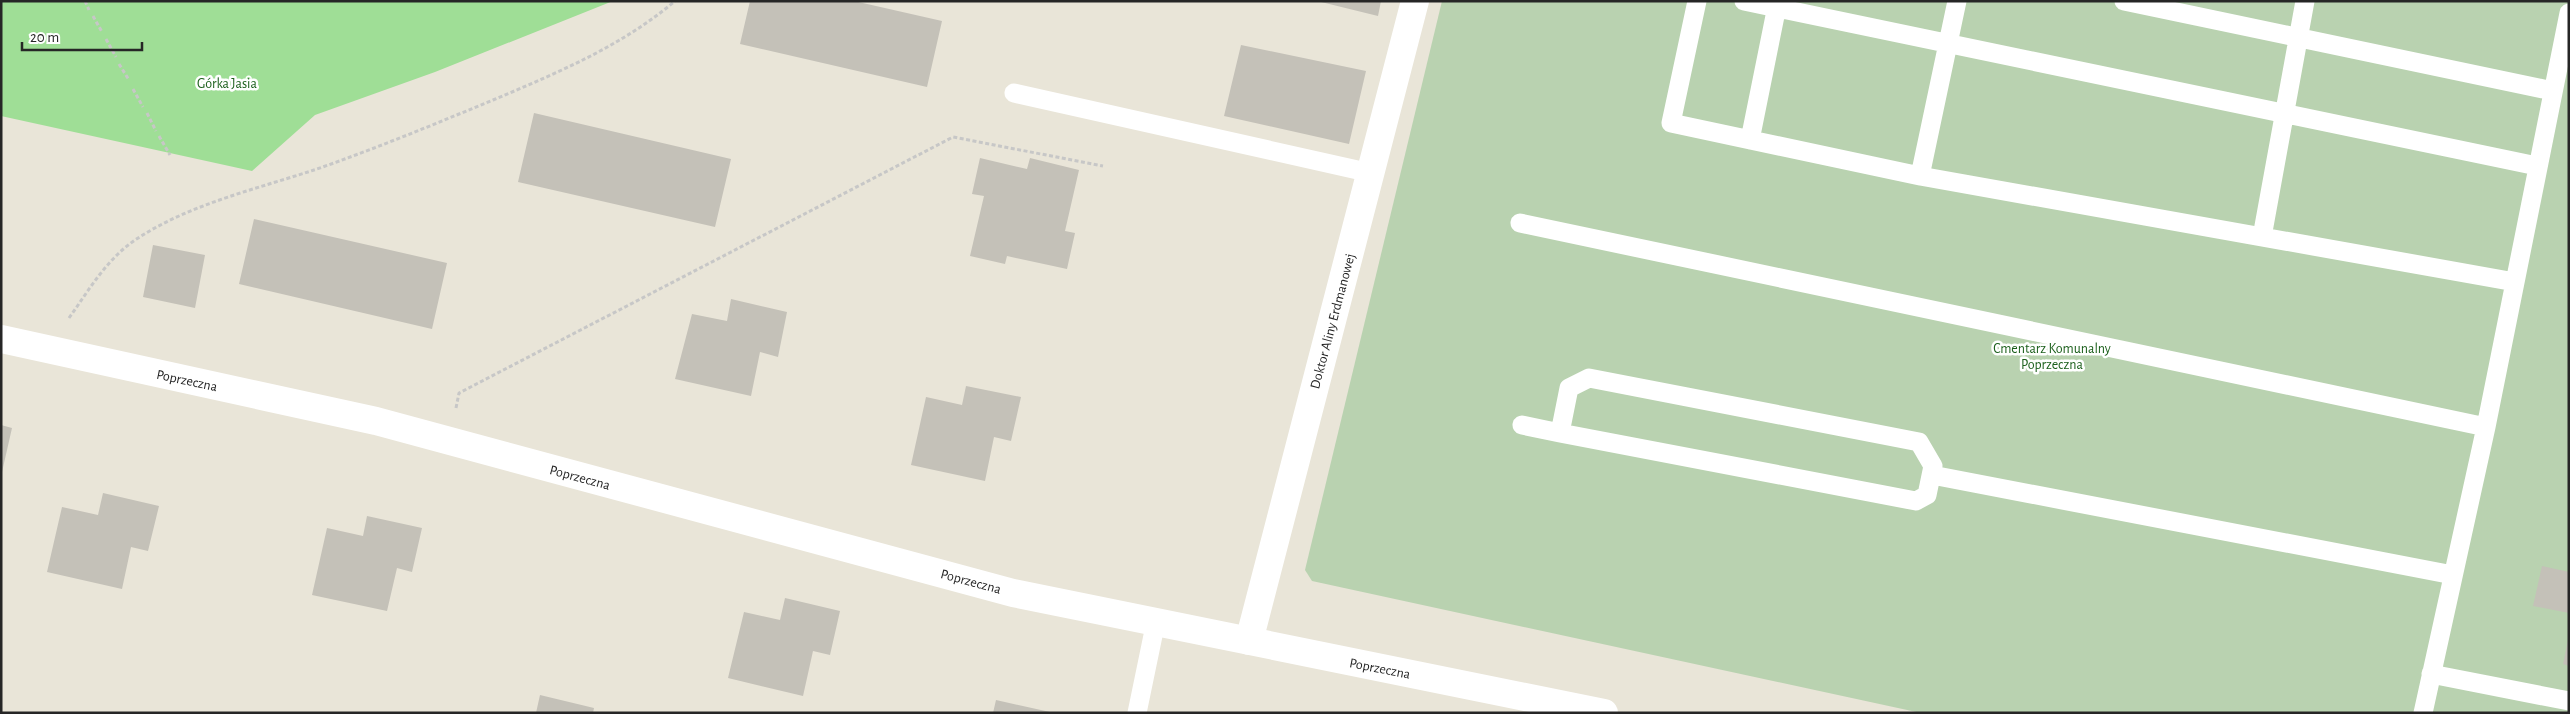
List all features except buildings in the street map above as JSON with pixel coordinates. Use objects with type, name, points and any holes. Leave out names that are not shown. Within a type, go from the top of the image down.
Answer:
[{"type":"street","name":"Doktor Aliny Erdmanowej","points":[[1249,641],[1415,1]]},
{"type":"street","name":"Poprzeczna","points":[[1,339],[376,421],[1013,593],[1604,713]]},
{"type":"lane","points":[[1697,1],[1671,123],[1920,176],[2515,282]]},
{"type":"lane","points":[[1744,1],[1778,4],[1948,42],[2537,166]]},
{"type":"lane","points":[[1920,176],[1957,1]]},
{"type":"lane","points":[[2124,1],[2553,91]]},
{"type":"lane","points":[[2262,237],[2305,1]]},
{"type":"lane","points":[[1750,140],[1778,4]]},
{"type":"lane","points":[[2423,713],[2486,427],[2569,13]]},
{"type":"lane","points":[[1014,93],[1370,173]]},
{"type":"lane","points":[[1520,224],[2486,427]]},
{"type":"lane","points":[[1522,425],[1560,433],[1916,501],[1927,495],[1933,466],[1919,442],[1589,378],[1569,388],[1560,433]]},
{"type":"lane","points":[[1932,475],[2453,575]]},
{"type":"lane","points":[[1137,713],[1156,621]]},
{"type":"lane","points":[[2431,674],[2569,701]]},
{"type":"path","points":[[84,1],[89,10]]},
{"type":"path","points":[[69,318],[108,263],[136,240],[152,231],[200,209],[407,136],[563,70],[613,44],[676,1]]},
{"type":"path","points":[[93,16],[102,32]]},
{"type":"path","points":[[106,39],[116,57]]},
{"type":"path","points":[[119,64],[128,80]]},
{"type":"path","points":[[133,89],[143,107]]},
{"type":"path","points":[[147,113],[156,131]]},
{"type":"path","points":[[159,136],[170,155]]},
{"type":"path","points":[[456,408],[460,393],[953,136],[1103,166]]},
{"type":"green space","name":"Górka Jasia","points":[[1,1],[613,1],[435,72],[315,115],[252,171],[1,116]]},
{"type":"green space","name":"Cmentarz Komunalny Poprzeczna","points":[[1442,1],[2569,1],[2569,713],[1921,713],[1312,581],[1305,570]]}]
